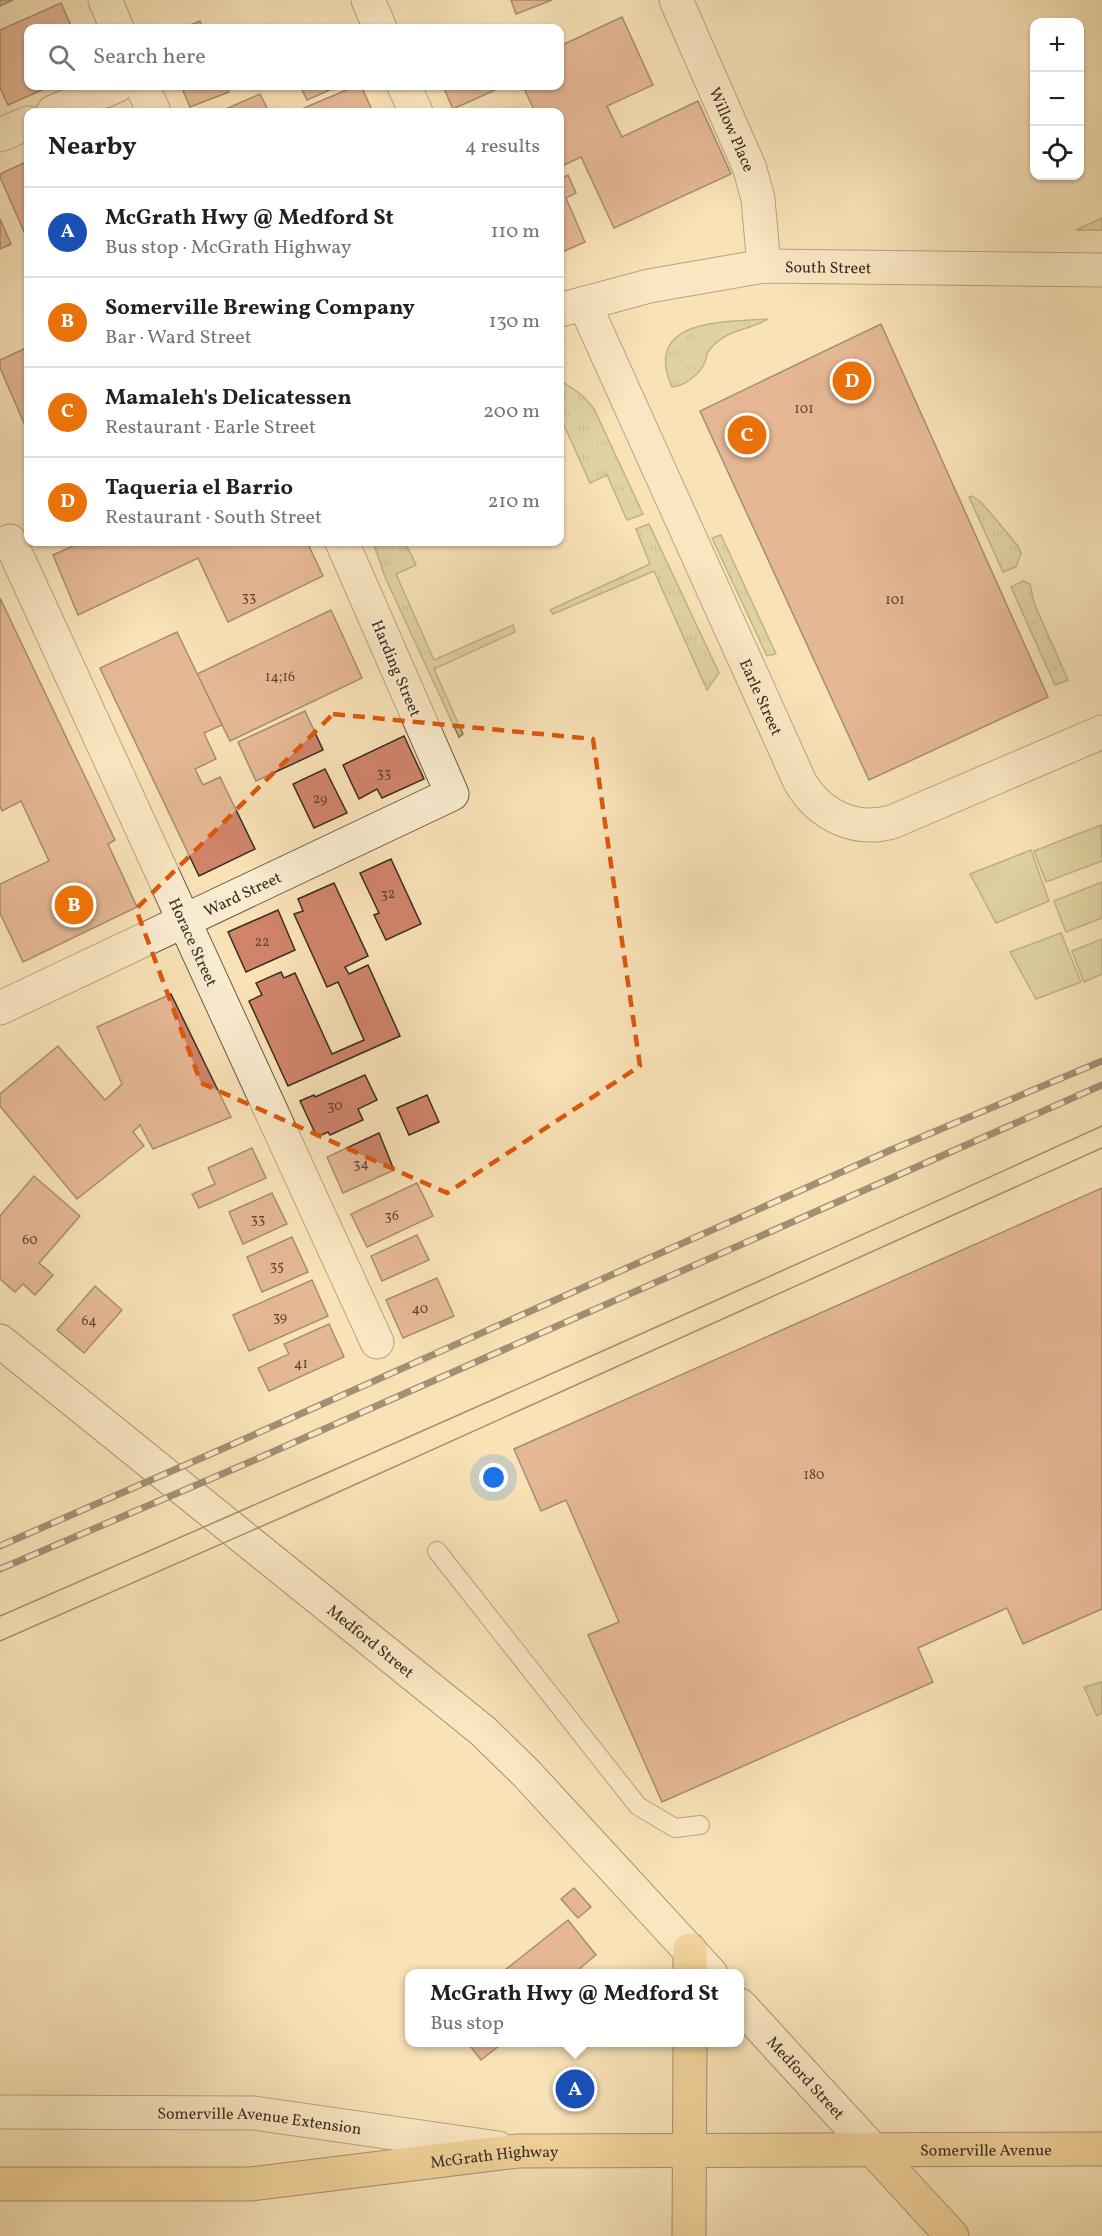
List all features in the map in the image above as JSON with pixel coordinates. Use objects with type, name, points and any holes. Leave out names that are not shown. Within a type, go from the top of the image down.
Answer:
[{"type":"main road","points":[[689,2236],[690,2047]]},
{"type":"main road","name":"Somerville Avenue","points":[[872,2149],[1102,2149]]},
{"type":"main road","name":"McGrath Highway","points":[[0,2184],[251,2184],[518,2151],[872,2149]]},
{"type":"main road","points":[[872,2149],[952,2236]]},
{"type":"street","points":[[105,0],[115,24]]},
{"type":"street","points":[[368,0],[378,24]]},
{"type":"street","name":"Willow Place","points":[[676,0],[750,169],[758,199],[764,266]]},
{"type":"street","points":[[63,108],[106,90]]},
{"type":"street","points":[[144,90],[152,108]]},
{"type":"street","points":[[406,90],[414,108]]},
{"type":"street","points":[[0,135],[24,125]]},
{"type":"street","name":"South Street","points":[[572,307],[649,286],[764,266],[1102,270]]},
{"type":"street","name":"Earle Street","points":[[572,307],[800,782],[808,796],[819,807],[839,819],[854,824],[877,825],[892,822],[1102,732]]},
{"type":"street","name":"Horace Street","points":[[13,540],[377,1342]]},
{"type":"street","name":"Harding Street","points":[[344,546],[452,794]]},
{"type":"street","name":"Ward Street","points":[[0,1008],[452,794]]},
{"type":"street","name":"Medford Street","points":[[0,1341],[483,1731],[527,1774],[697,1966]]},
{"type":"street","name":"Medford Street","points":[[744,2009],[872,2149]]},
{"type":"street","name":"Somerville Avenue Extension","points":[[0,2112],[254,2113],[518,2151]]},
{"type":"lane","points":[[437,1551],[638,1806],[675,1828],[700,1825]]},
{"type":"highlighted area","points":[[333,714],[593,739],[640,1066],[447,1193],[201,1083],[136,909]]},
{"type":"green space","points":[[1102,218],[1102,230],[1076,230]]},
{"type":"green space","points":[[768,319],[724,337],[709,351],[703,366],[696,375],[687,382],[672,387],[666,365],[668,348],[677,336],[710,324]]},
{"type":"green space","points":[[564,383],[582,395],[594,409],[643,514],[627,520],[607,475],[590,483],[564,425]]},
{"type":"green space","points":[[972,496],[982,503],[1018,546],[1021,553],[1016,567],[1003,572],[969,497]]},
{"type":"green space","points":[[649,524],[719,673],[707,690],[654,571],[553,614],[550,610],[650,564],[636,529]]},
{"type":"green space","points":[[721,535],[776,654],[767,656],[712,538]]},
{"type":"green space","points":[[374,546],[407,546],[416,565],[396,574],[434,660],[513,625],[515,632],[434,669],[463,734],[459,737],[385,577]]},
{"type":"green space","points":[[1023,581],[1030,584],[1034,603],[1068,680],[1055,685],[1011,587]]},
{"type":"green space","points":[[1101,825],[1102,861],[1046,882],[1034,851]]},
{"type":"green space","points":[[1031,850],[1049,901],[996,923],[970,874]]},
{"type":"green space","points":[[1102,882],[1102,918],[1066,932],[1054,901]]},
{"type":"green space","points":[[1061,933],[1081,982],[1036,999],[1010,952]]},
{"type":"green space","points":[[1102,939],[1102,974],[1084,982],[1072,951]]},
{"type":"green space","points":[[1102,1682],[1102,1713],[1097,1716],[1084,1687]]},
{"type":"building","points":[[0,0],[13,0],[0,6]]},
{"type":"building","points":[[511,0],[552,0],[516,14]]},
{"type":"building","points":[[61,3],[70,24],[24,24],[24,90],[42,90],[8,105],[0,88],[0,30]]},
{"type":"building","points":[[622,17],[653,85],[607,106],[622,137],[698,101],[731,174],[614,228],[581,157],[564,165],[564,108],[533,108],[525,90],[564,90],[564,44]]},
{"type":"building","points":[[183,90],[228,90],[229,92],[190,107]]},
{"type":"building","points":[[302,90],[330,90],[307,100]]},
{"type":"building","points":[[347,90],[363,90],[371,108],[304,108]]},
{"type":"building","points":[[445,90],[495,90],[455,108],[453,108]]},
{"type":"building","points":[[260,94],[267,108],[228,108]]},
{"type":"building","points":[[24,163],[24,232],[0,177],[0,174]]},
{"type":"building","points":[[568,175],[576,193],[566,198],[585,242],[564,251],[564,177]]},
{"type":"building","points":[[0,219],[11,244],[0,249]]},
{"type":"building","points":[[881,324],[1048,697],[869,780],[700,411]]},
{"type":"building","points":[[24,349],[24,423],[0,368],[0,360]]},
{"type":"building","points":[[73,546],[309,546],[323,576],[228,622],[198,558],[78,615],[53,555]]},
{"type":"building","points":[[0,598],[115,840],[108,844],[137,907],[23,962],[0,913],[0,884],[49,861],[21,801],[2,811],[0,806]]},
{"type":"building","points":[[331,610],[362,678],[230,741],[197,674]]},
{"type":"building","points":[[177,632],[222,725],[204,733],[216,759],[195,769],[203,785],[220,777],[255,849],[199,876],[100,668]]},
{"type":"building","points":[[305,711],[323,750],[256,781],[238,742]]},
{"type":"building","points":[[404,736],[424,779],[382,798],[377,789],[359,799],[343,765]]},
{"type":"building","points":[[325,769],[347,813],[314,828],[293,784]]},
{"type":"building","points":[[391,859],[421,924],[386,940],[374,915],[379,913],[360,873]]},
{"type":"building","points":[[334,883],[368,956],[345,967],[349,974],[368,965],[400,1036],[288,1086],[249,1001],[262,995],[256,983],[281,972],[284,978],[295,973],[332,1054],[364,1040],[338,982],[327,987],[294,914],[303,911],[298,899]]},
{"type":"building","points":[[278,910],[295,950],[246,972],[228,932]]},
{"type":"building","points":[[171,994],[231,1117],[153,1149],[140,1125],[133,1132],[144,1146],[77,1199],[0,1106],[0,1094],[58,1046],[105,1100],[122,1084],[97,1027]]},
{"type":"building","points":[[365,1075],[377,1100],[358,1109],[363,1120],[330,1135],[328,1132],[317,1137],[300,1101],[314,1095],[315,1097]]},
{"type":"building","points":[[427,1095],[439,1122],[409,1135],[397,1108]]},
{"type":"building","points":[[379,1133],[394,1170],[343,1193],[327,1157]]},
{"type":"building","points":[[252,1148],[266,1178],[199,1208],[192,1194],[215,1184],[208,1168]]},
{"type":"building","points":[[34,1176],[80,1216],[39,1263],[53,1275],[35,1295],[23,1284],[15,1292],[0,1279],[0,1216]]},
{"type":"building","points":[[417,1183],[433,1216],[367,1247],[351,1214]]},
{"type":"building","points":[[1102,1188],[1102,1609],[1023,1644],[1007,1608],[918,1648],[933,1682],[662,1802],[588,1635],[619,1622],[566,1500],[541,1511],[514,1449]]},
{"type":"building","points":[[272,1193],[287,1224],[243,1244],[229,1212]]},
{"type":"building","points":[[417,1235],[429,1260],[382,1281],[371,1256]]},
{"type":"building","points":[[292,1237],[308,1272],[262,1292],[247,1257]]},
{"type":"building","points":[[437,1278],[454,1316],[403,1338],[386,1300]]},
{"type":"building","points":[[312,1280],[328,1316],[249,1351],[233,1315]]},
{"type":"building","points":[[95,1286],[122,1310],[84,1353],[57,1330]]},
{"type":"building","points":[[329,1324],[344,1357],[269,1391],[258,1368],[289,1354],[284,1344]]},
{"type":"building","points":[[574,1888],[591,1907],[578,1918],[561,1899]]},
{"type":"building","points":[[568,1920],[596,1955],[579,1969],[506,1969]]},
{"type":"building","points":[[471,2047],[498,2047],[481,2060]]},
{"type":"tram line","points":[[0,1616],[552,1374],[1102,1126]]},
{"type":"tram line","points":[[0,1641],[292,1513],[1102,1148]]},
{"type":"railway","points":[[0,1546],[891,1150],[1102,1061]]},
{"type":"railway","points":[[0,1569],[243,1465],[1102,1085]]},
{"type":"place","name":"Taqueria el Barrio","points":[[852,381]]},
{"type":"place","name":"Mamaleh's Delicatessen","points":[[747,435]]},
{"type":"place","name":"Somerville Brewing Company","points":[[74,905]]},
{"type":"place","name":"McGrath Hwy @ Medford St","points":[[575,2089]]}]
